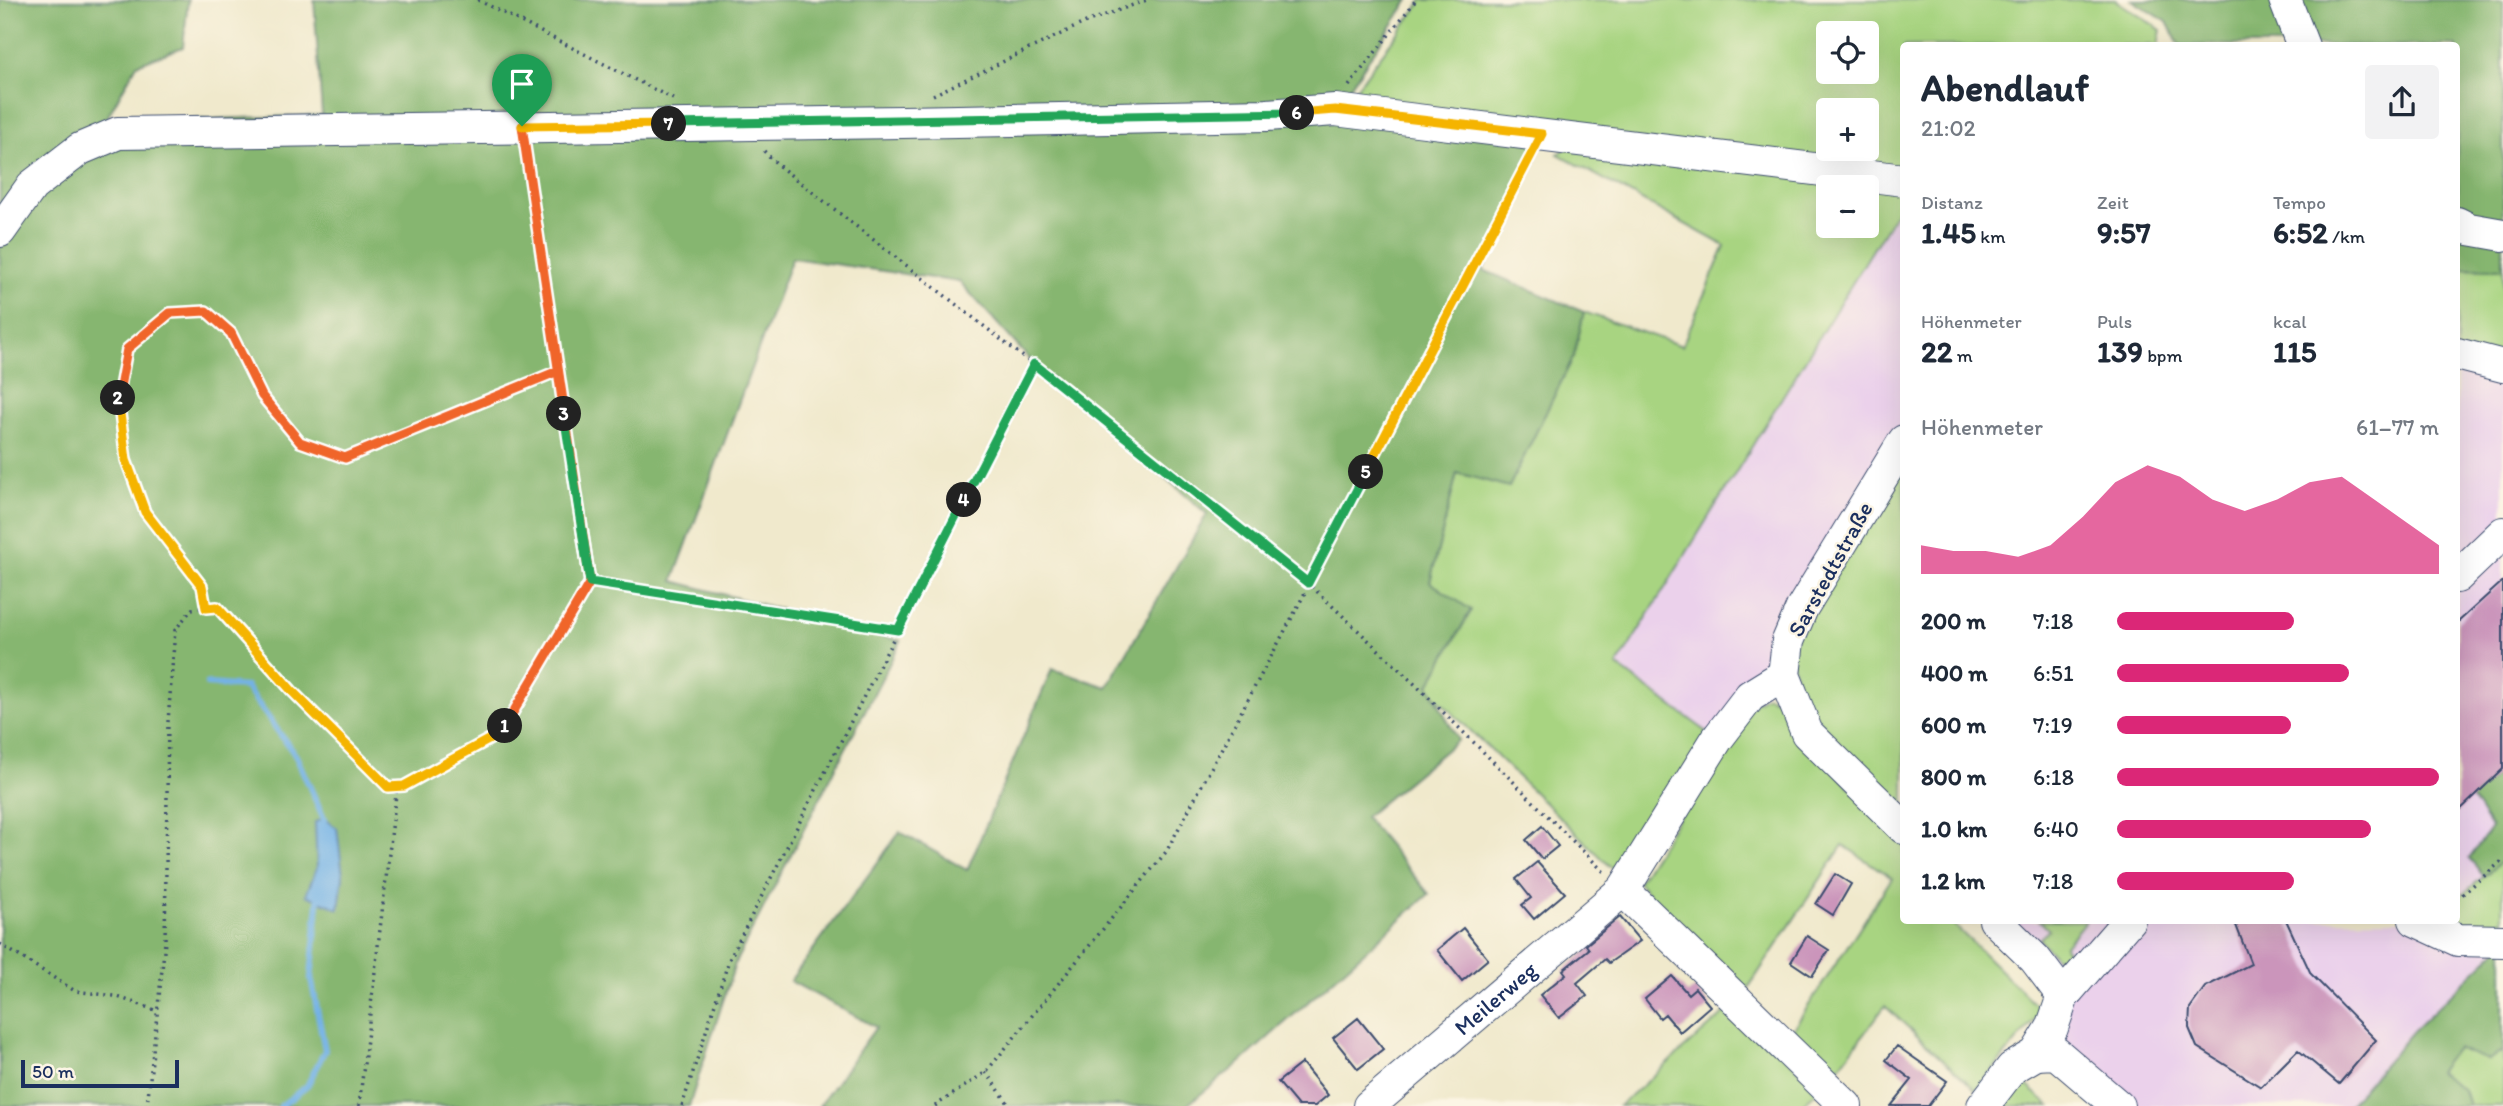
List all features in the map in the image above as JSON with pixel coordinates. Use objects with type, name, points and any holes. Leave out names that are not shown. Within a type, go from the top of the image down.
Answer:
[{"type":"street","points":[[2285,0],[2301,42]]},
{"type":"street","points":[[0,231],[32,186],[79,149],[118,134],[1267,115],[1331,110],[1900,179]]},
{"type":"street","points":[[2460,224],[2469,229],[2503,234]]},
{"type":"street","points":[[2460,355],[2503,366]]},
{"type":"street","name":"Sarstedtstraße","points":[[1900,448],[1802,608],[1788,642],[1784,675],[1807,733],[1900,824]]},
{"type":"street","points":[[2460,574],[2503,533]]},
{"type":"street","name":"Meilerweg","points":[[1369,1106],[1623,890],[1717,739],[1749,696],[1784,675]]},
{"type":"street","points":[[1623,890],[1846,1106]]},
{"type":"street","points":[[1999,924],[2035,959],[2063,996]]},
{"type":"street","points":[[2036,1054],[2052,1028],[2063,996],[2126,924]]},
{"type":"street","points":[[2424,924],[2458,940],[2503,941]]},
{"type":"street","points":[[1983,1106],[2012,1068],[2036,1054],[2056,1053],[2118,1106]]},
{"type":"path","points":[[478,0],[676,100]]},
{"type":"path","points":[[903,122],[936,92],[1086,22],[1147,0]]},
{"type":"path","points":[[1331,110],[1416,0]]},
{"type":"path","points":[[147,1106],[165,942],[168,722],[175,630],[192,609],[217,607],[292,691],[368,768],[388,787],[404,786],[501,733],[590,582],[522,126]]},
{"type":"path","points":[[935,1106],[986,1072],[1166,852],[1542,134]]},
{"type":"path","points":[[757,143],[779,166],[1034,364],[1308,583],[1498,763],[1623,890]]},
{"type":"path","points":[[206,608],[202,586],[145,512],[126,460],[117,393],[127,349],[170,313],[206,311],[231,333],[262,396],[300,442],[345,458],[558,371]]},
{"type":"path","points":[[682,1106],[729,960],[1034,364]]},
{"type":"path","points":[[590,582],[898,630]]},
{"type":"path","points":[[359,1106],[397,786]]},
{"type":"path","points":[[2460,896],[2503,860]]},
{"type":"path","points":[[0,944],[75,991],[115,996],[158,1011]]},
{"type":"path","points":[[986,1072],[1010,1106]]},
{"type":"shaded area","points":[[1900,205],[1900,823],[1784,675],[1717,739],[1616,666]]},
{"type":"shaded area","points":[[2460,355],[2503,366],[2503,1106],[2118,1106],[2056,1053],[2063,996],[1999,924],[2460,924]]},
{"type":"green space","points":[[0,0],[188,0],[183,47],[137,64],[104,123],[322,115],[314,0],[1409,0],[1335,109],[1542,134],[1483,270],[1584,312],[1574,356],[1509,487],[1457,473],[1430,582],[1471,610],[1429,685],[1458,740],[1365,817],[1429,894],[1242,1061],[1186,1106],[819,1106],[876,1027],[790,981],[900,832],[967,870],[1052,669],[1107,687],[1207,514],[1034,364],[960,282],[792,258],[673,581],[901,641],[736,961],[689,1106],[0,1106]]},
{"type":"green space","points":[[1423,0],[2115,0],[2161,30],[2159,42],[1900,42],[1900,172],[1344,104]]},
{"type":"green space","points":[[2132,0],[2276,0],[2294,42],[2177,42],[2167,22]]},
{"type":"green space","points":[[2293,0],[2503,0],[2503,269],[2460,268],[2460,42],[2311,42]]},
{"type":"green space","points":[[1571,145],[1816,177],[1816,238],[1879,238],[1879,186],[1900,188],[1900,206],[1617,666],[1710,734],[1616,872],[1436,697],[1429,685],[1471,611],[1430,582],[1457,473],[1509,486],[1574,356],[1584,312],[1682,346],[1725,246],[1558,154]]},
{"type":"green space","points":[[2460,268],[2503,269],[2503,366],[2460,355]]},
{"type":"green space","points":[[1900,448],[1900,824],[1807,733],[1788,641]]},
{"type":"green space","points":[[1767,696],[1781,702],[1801,737],[1900,839],[1900,924],[1953,924],[2042,1011],[1976,1090],[1885,1006],[1830,1079],[1788,1037],[1892,878],[1843,845],[1741,999],[1638,882],[1749,706]]},
{"type":"green space","points":[[2503,769],[2503,860],[2484,876],[2469,858],[2491,828],[2472,798]]},
{"type":"green space","points":[[2503,860],[2503,941],[2443,924],[2460,924],[2460,896]]},
{"type":"green space","points":[[2043,924],[2083,924],[2064,947],[2076,960],[2061,963],[2039,939],[2049,930]]},
{"type":"green space","points":[[2503,944],[2503,1051],[2488,1060],[2456,1048],[2438,1072],[2464,1090],[2469,1106],[2348,1106],[2413,1031]]},
{"type":"green space","points":[[1734,1005],[1819,1090],[1801,1106],[1619,1106]]},
{"type":"green space","points":[[2456,1048],[2488,1060],[2503,1051],[2503,1106],[2469,1106],[2464,1090],[2438,1072]]},
{"type":"green space","points":[[2020,1079],[2050,1106],[1993,1106]]},
{"type":"water","points":[[324,819],[337,828],[343,876],[339,909],[306,895],[317,867],[315,822]]},
{"type":"building","points":[[2503,581],[2503,769],[2460,810],[2460,620]]},
{"type":"building","points":[[1542,826],[1558,846],[1542,859],[1526,840]]},
{"type":"building","points":[[1537,862],[1565,893],[1534,919],[1522,905],[1531,898],[1516,879]]},
{"type":"building","points":[[1835,874],[1851,884],[1833,915],[1816,904]]},
{"type":"building","points":[[1620,917],[1640,941],[1609,963],[1605,959],[1577,983],[1587,996],[1559,1018],[1540,995],[1566,974],[1563,970],[1589,949],[1586,945]]},
{"type":"building","points":[[2236,924],[2288,924],[2311,974],[2376,1040],[2339,1084],[2298,1050],[2261,1087],[2197,1047],[2189,1028],[2190,1008],[2205,987],[2251,964]]},
{"type":"building","points":[[1463,928],[1488,959],[1462,981],[1437,950]]},
{"type":"building","points":[[1807,936],[1829,950],[1812,976],[1791,962]]},
{"type":"building","points":[[1672,976],[1688,994],[1695,988],[1710,1006],[1680,1032],[1665,1014],[1660,1018],[1645,999]]},
{"type":"building","points":[[1358,1018],[1383,1049],[1358,1069],[1333,1038]]},
{"type":"building","points":[[1897,1046],[1947,1081],[1928,1106],[1891,1106],[1912,1080],[1886,1060]]},
{"type":"building","points":[[1302,1063],[1328,1095],[1315,1106],[1298,1106],[1278,1082]]},
{"type":"waterway","points":[[207,684],[246,687],[296,756],[324,819],[323,826]]},
{"type":"waterway","points":[[281,1106],[307,1086],[325,1050],[311,978],[319,893]]},
{"type":"route","points":[[522,126],[545,297],[558,371],[569,459],[590,582],[501,733],[404,786],[388,787],[292,691],[217,607],[206,608],[202,586],[145,512],[126,460],[117,393],[127,349],[170,313],[206,311],[231,333],[262,396],[300,442],[345,458],[558,371],[569,459],[579,520],[590,582],[898,630],[1034,364],[1308,583],[1542,134],[1335,110],[1267,115],[522,126]]}]
